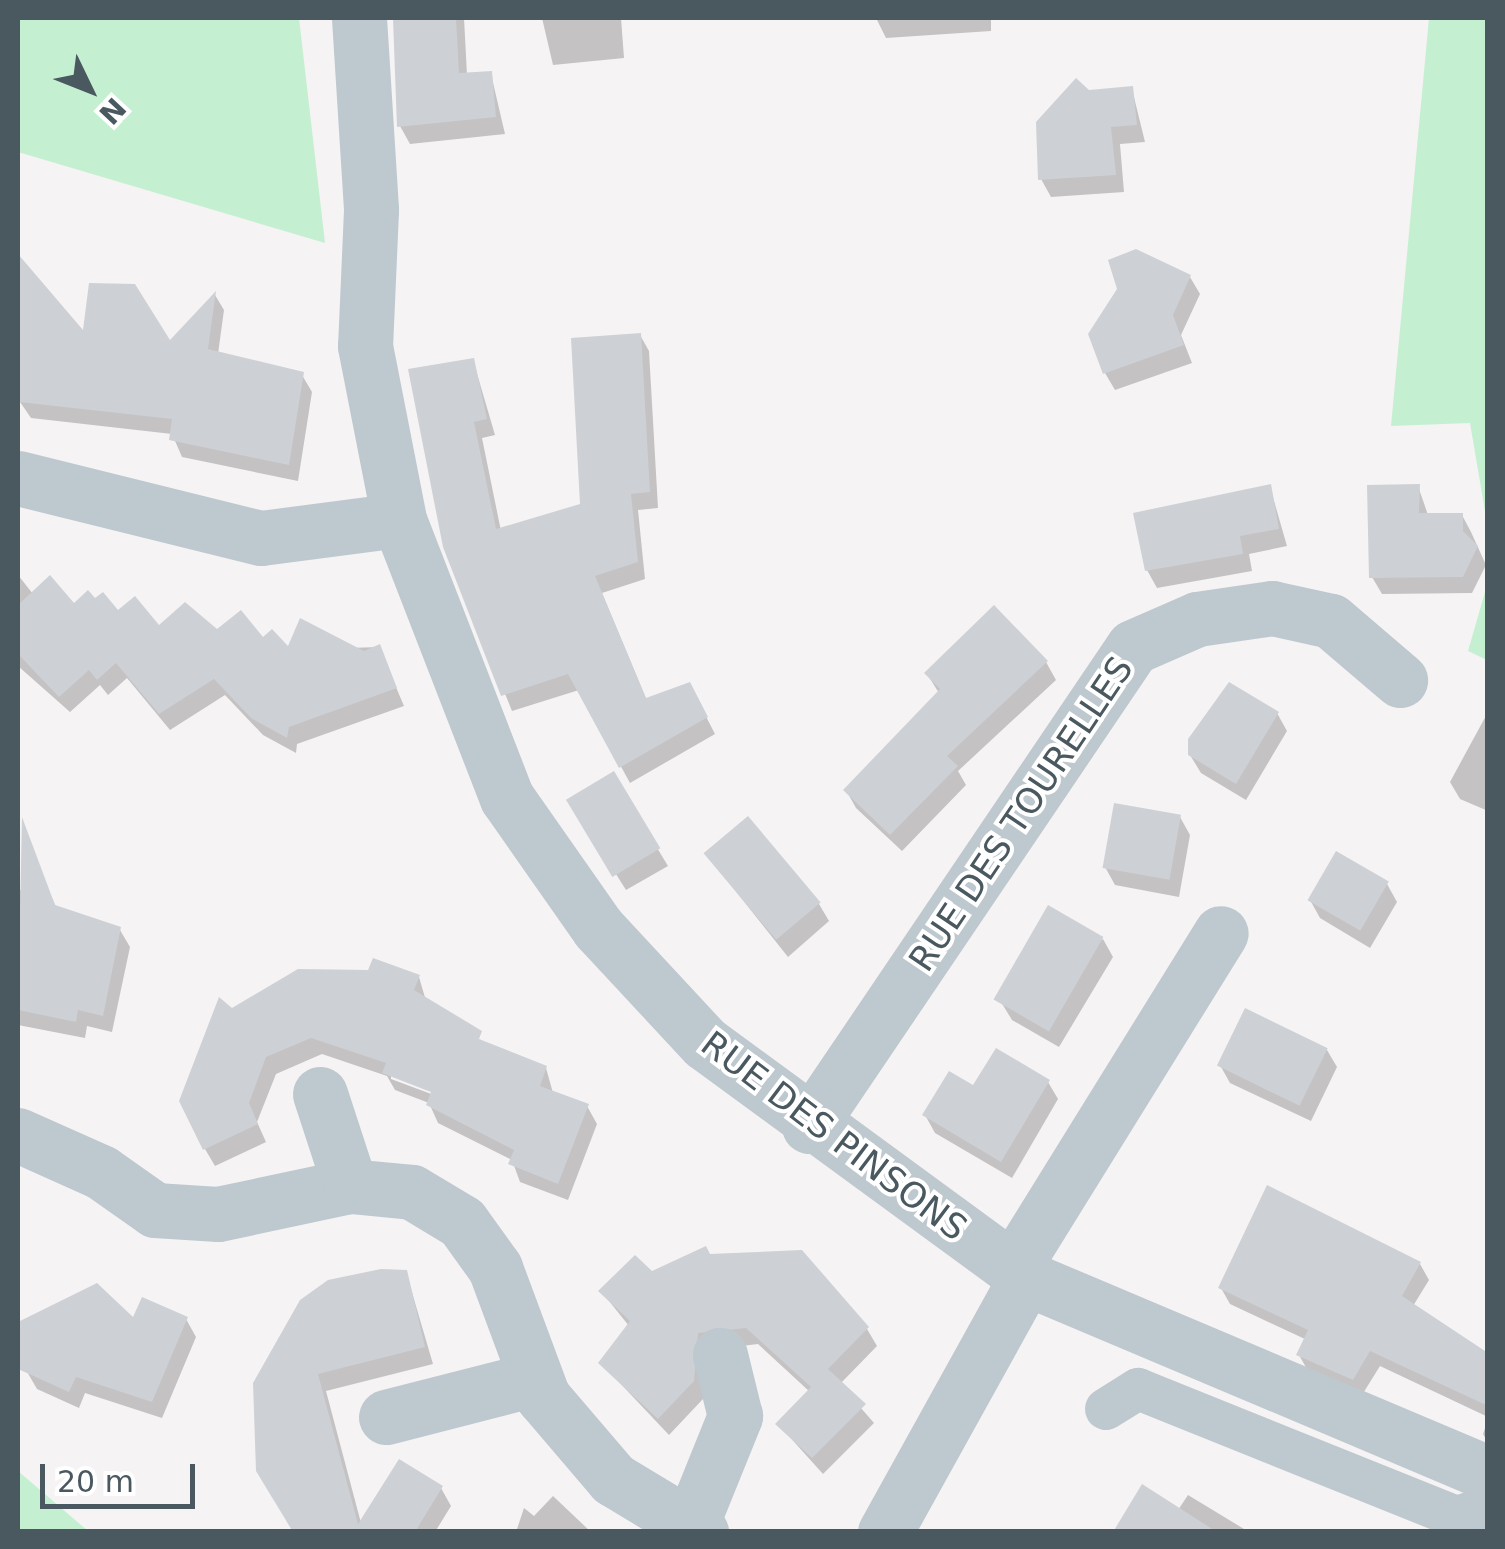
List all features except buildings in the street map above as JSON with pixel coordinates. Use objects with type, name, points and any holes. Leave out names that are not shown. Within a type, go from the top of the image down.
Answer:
[{"type":"street","name":"RUE DES PINSONS","points":[[360,18],[371,210],[365,346],[400,520],[507,798],[598,928],[705,1043],[809,1126],[1020,1273],[1488,1472]]},
{"type":"street","points":[[18,478],[260,538],[400,520]]},
{"type":"street","name":"RUE DES TOURELLES","points":[[809,1126],[1133,647],[1197,619],[1272,608],[1331,621],[1400,680]]},
{"type":"street","points":[[885,1532],[1020,1273],[1222,933]]},
{"type":"street","points":[[320,1094],[350,1186]]},
{"type":"street","points":[[18,1134],[101,1172],[156,1210],[218,1214],[350,1186],[412,1192],[462,1222],[495,1268],[534,1379],[613,1479],[696,1528],[735,1416],[720,1355]]},
{"type":"street","points":[[386,1417],[534,1379]]},
{"type":"street","points":[[1106,1410],[1138,1389],[1457,1517],[1488,1507]]},
{"type":"green space","points":[[18,18],[299,18],[325,243],[18,152]]},
{"type":"green space","points":[[1429,18],[1487,18],[1487,523],[1470,423],[1391,426]]},
{"type":"green space","points":[[1487,585],[1487,660],[1468,651]]},
{"type":"green space","points":[[18,1471],[88,1531],[18,1531]]}]
